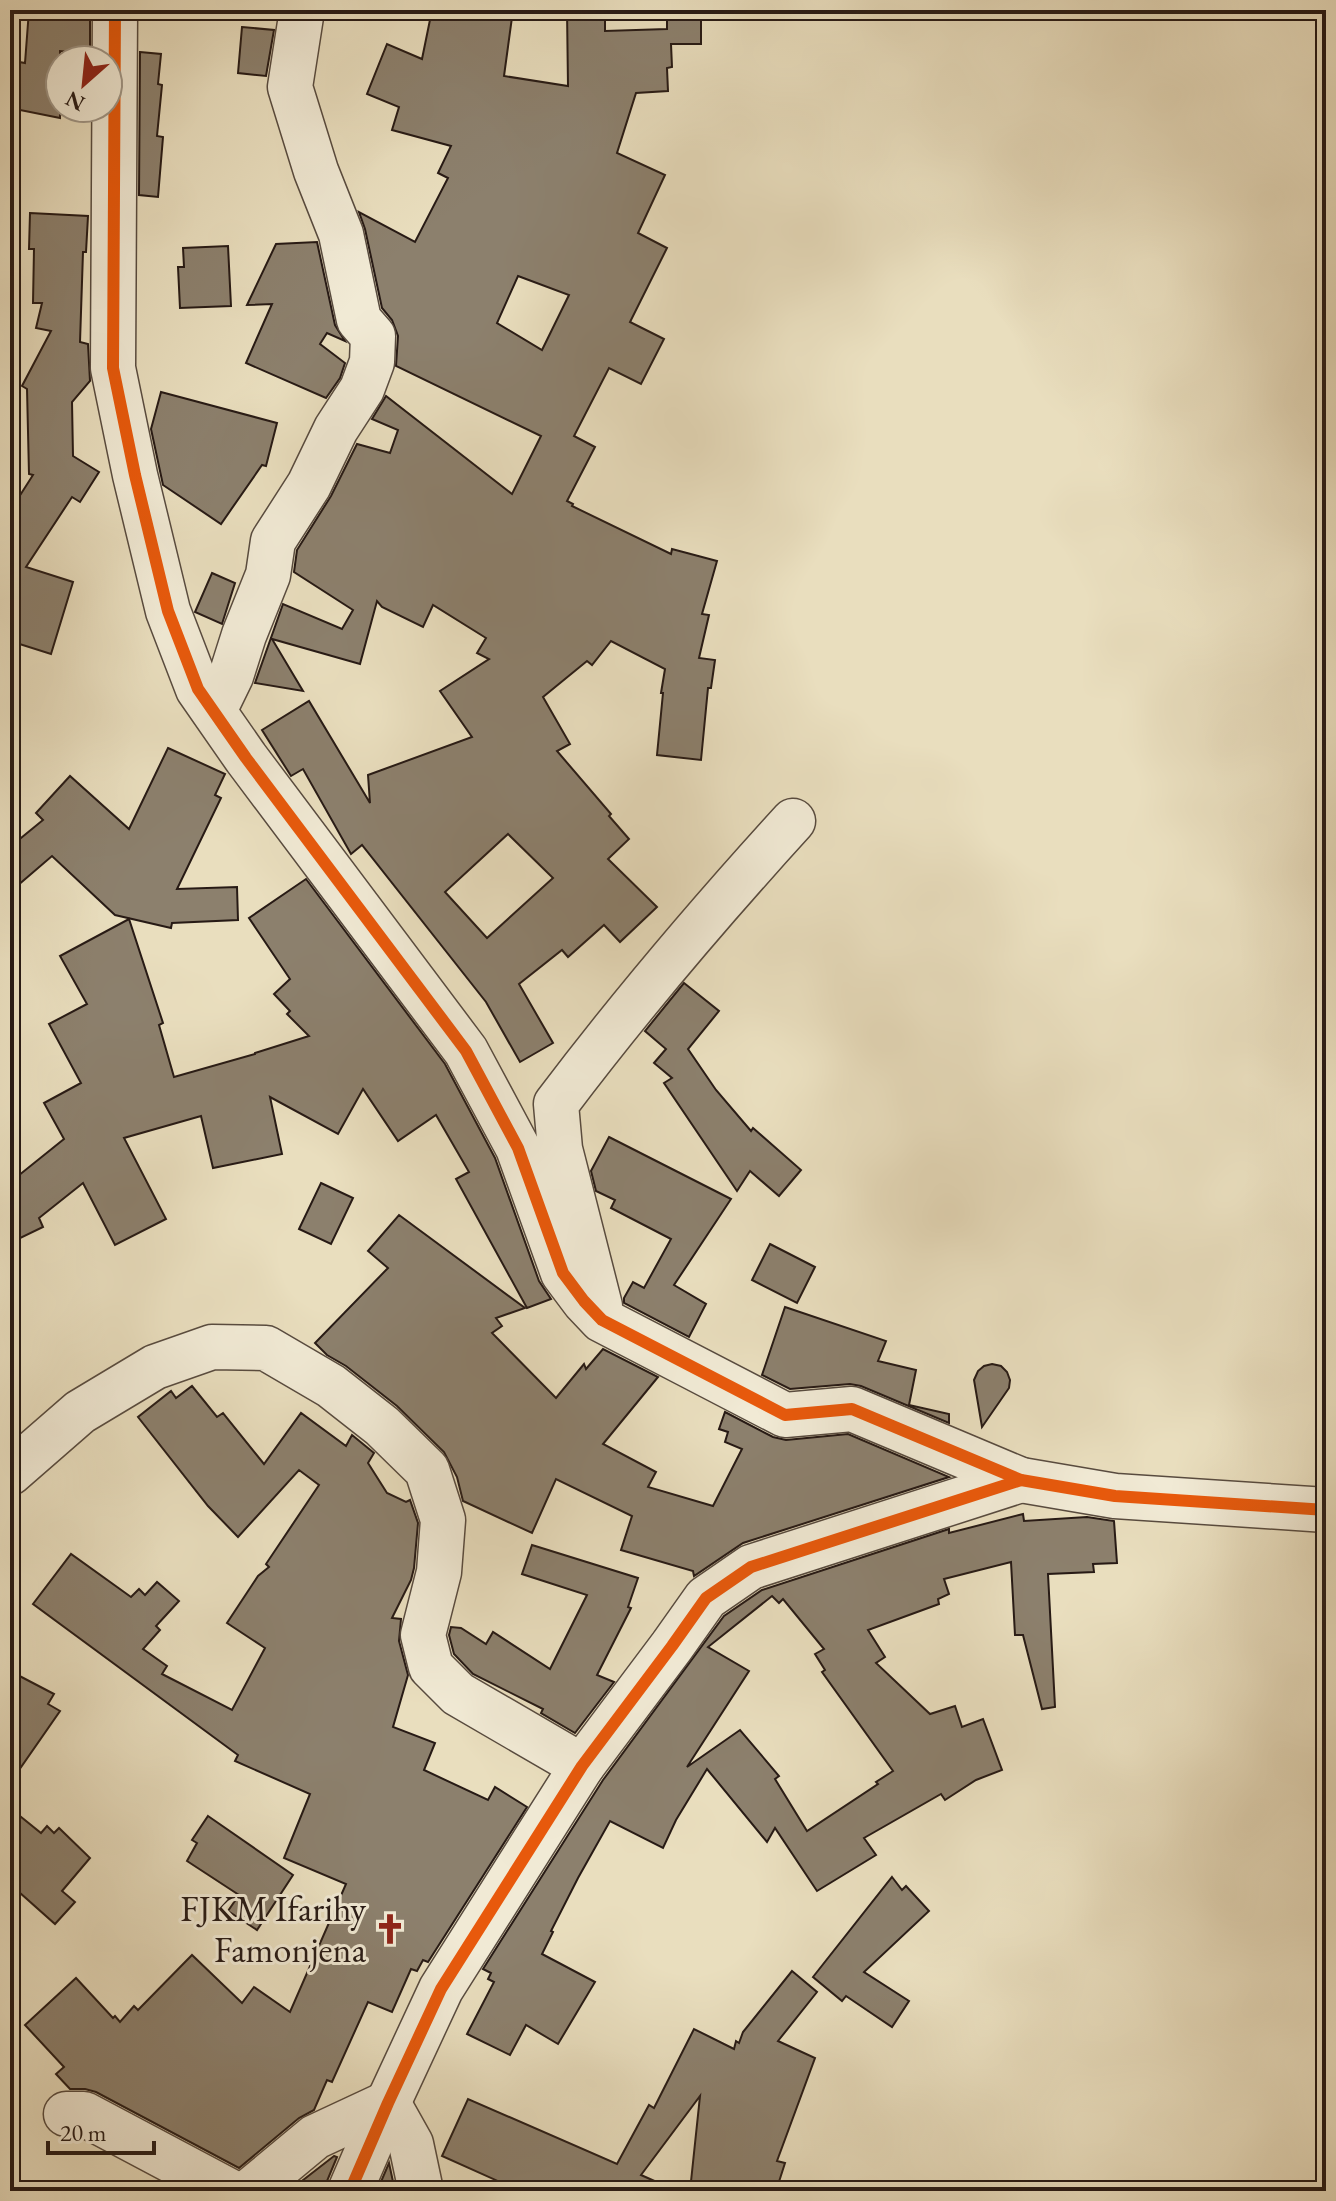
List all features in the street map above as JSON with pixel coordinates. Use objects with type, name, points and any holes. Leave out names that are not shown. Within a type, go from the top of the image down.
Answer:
[{"type":"street","points":[[115,10],[113,368],[168,611],[198,689],[246,758],[466,1051],[518,1148],[563,1273],[584,1301],[602,1320],[785,1415],[852,1409],[1021,1480],[1115,1496],[1326,1510]]},
{"type":"street","points":[[214,711],[231,676],[268,575],[273,541],[309,485],[336,429],[362,389],[372,362],[373,336],[359,320],[341,234],[316,171],[290,87],[302,10]]},
{"type":"street","points":[[602,1320],[597,1288],[560,1149],[556,1104],[708,915],[793,821]]},
{"type":"street","points":[[10,1473],[80,1412],[155,1367],[212,1347],[266,1348],[331,1386],[382,1426],[427,1470],[443,1520],[439,1572],[423,1635],[431,1667],[458,1694],[582,1766]]},
{"type":"street","points":[[350,2191],[441,1989],[582,1766],[706,1598],[751,1567],[1021,1480]]},
{"type":"street","points":[[250,2191],[315,2137],[388,2103]]},
{"type":"street","points":[[388,2103],[411,2144],[421,2191]]},
{"type":"street","points":[[66,2114],[84,2114],[229,2191]]},
{"type":"building","points":[[29,10],[90,10],[90,44],[44,44],[44,115],[10,108],[19,62],[25,63]]},
{"type":"building","points":[[432,10],[513,10],[504,76],[568,86],[567,10],[605,10],[605,31],[667,29],[667,10],[701,10],[701,44],[671,44],[672,67],[667,68],[668,91],[636,93],[617,153],[665,175],[638,233],[667,248],[630,322],[664,339],[641,384],[609,368],[574,436],[595,447],[567,501],[671,554],[672,549],[717,561],[702,614],[709,615],[699,658],[715,660],[711,688],[708,688],[701,760],[657,755],[665,669],[611,641],[592,665],[587,661],[543,697],[570,744],[557,751],[629,839],[608,859],[657,907],[620,942],[604,925],[568,957],[562,950],[519,984],[553,1043],[520,1062],[486,1002],[362,845],[351,854],[303,769],[291,776],[262,730],[309,701],[370,803],[368,775],[472,737],[440,691],[489,659],[477,653],[486,638],[433,605],[423,627],[382,607],[377,601],[360,664],[272,639],[303,691],[255,683],[283,604],[342,629],[353,610],[294,572],[297,550],[331,496],[357,444],[390,453],[398,430],[372,419],[386,396],[512,494],[541,436],[396,366],[398,336],[392,320],[382,308],[359,212],[415,242],[448,178],[438,173],[451,146],[392,130],[399,107],[367,94],[387,44],[422,59]],"holes":[[[518,276],[569,295],[542,350],[497,323]],[[508,834],[553,878],[487,938],[445,892]]]},
{"type":"building","points":[[242,27],[274,30],[266,76],[238,73]]},
{"type":"building","points":[[140,52],[161,54],[158,84],[162,85],[157,136],[163,137],[158,197],[139,195]]},
{"type":"building","points":[[30,213],[88,216],[86,252],[83,252],[80,342],[88,344],[90,381],[72,402],[73,456],[99,472],[80,502],[72,497],[26,567],[73,582],[51,654],[10,641],[10,511],[33,475],[29,474],[27,389],[22,386],[51,331],[36,328],[42,303],[33,303],[34,249],[29,249]]},
{"type":"building","points":[[317,242],[335,325],[345,341],[327,333],[320,344],[345,363],[340,378],[326,398],[246,363],[272,304],[247,305],[276,244]]},
{"type":"building","points":[[228,246],[231,306],[180,308],[178,267],[184,267],[183,248]]},
{"type":"building","points":[[161,392],[277,423],[266,466],[262,465],[221,524],[163,485],[151,429]]},
{"type":"building","points":[[212,573],[235,583],[222,624],[195,612]]},
{"type":"building","points":[[168,748],[225,774],[215,795],[221,798],[177,889],[237,887],[238,920],[172,923],[171,928],[115,915],[52,856],[10,892],[10,847],[43,820],[36,813],[70,776],[129,829]]},
{"type":"building","points":[[306,879],[445,1064],[495,1158],[539,1281],[551,1299],[527,1308],[456,1179],[469,1172],[436,1115],[398,1141],[363,1089],[338,1134],[270,1097],[282,1154],[213,1168],[201,1116],[124,1138],[166,1219],[115,1245],[83,1183],[39,1218],[43,1227],[10,1243],[10,1159],[18,1176],[64,1139],[44,1103],[81,1083],[49,1024],[87,1004],[60,956],[129,919],[163,1023],[159,1025],[174,1077],[255,1054],[309,1036],[287,1014],[290,1011],[274,994],[290,979],[249,918]]},
{"type":"building","points":[[684,983],[719,1011],[688,1049],[716,1090],[751,1131],[753,1128],[801,1170],[779,1196],[750,1171],[737,1191],[664,1083],[672,1078],[654,1063],[666,1049],[645,1031]]},
{"type":"building","points":[[609,1137],[731,1199],[674,1285],[706,1304],[689,1337],[624,1303],[633,1282],[644,1288],[671,1239],[611,1208],[615,1200],[596,1191],[591,1171]]},
{"type":"building","points":[[321,1183],[353,1198],[331,1244],[299,1229]]},
{"type":"building","points":[[399,1215],[525,1308],[496,1318],[502,1326],[492,1333],[556,1398],[584,1364],[586,1369],[603,1349],[658,1377],[603,1444],[656,1472],[648,1487],[713,1506],[742,1449],[725,1442],[728,1432],[719,1429],[725,1412],[773,1437],[786,1440],[848,1434],[949,1477],[743,1543],[694,1576],[693,1571],[621,1550],[632,1516],[556,1479],[532,1533],[463,1501],[457,1477],[444,1452],[397,1406],[315,1343],[388,1268],[368,1251]]},
{"type":"building","points":[[770,1244],[815,1267],[797,1303],[752,1280]]},
{"type":"building","points":[[785,1307],[886,1341],[878,1361],[916,1370],[909,1405],[949,1414],[949,1423],[861,1386],[850,1384],[790,1389],[762,1375]]},
{"type":"building","points":[[992,1364],[1001,1366],[1007,1372],[1009,1388],[982,1427],[974,1380],[978,1371]]},
{"type":"building","points":[[192,1386],[217,1417],[223,1413],[264,1464],[301,1413],[346,1446],[352,1435],[374,1453],[368,1463],[387,1493],[406,1502],[410,1500],[418,1523],[411,1580],[392,1618],[401,1619],[399,1641],[408,1675],[393,1727],[435,1743],[424,1770],[488,1800],[495,1787],[527,1807],[428,1962],[423,1960],[417,1971],[411,1969],[392,2012],[368,2002],[332,2082],[327,2080],[314,2110],[299,2118],[239,2168],[96,2092],[70,2089],[56,2074],[64,2067],[25,2025],[76,1978],[120,2022],[134,2006],[138,2010],[192,1955],[242,2003],[254,1987],[290,2012],[346,1884],[284,1858],[310,1794],[235,1761],[238,1755],[33,1604],[71,1554],[131,1597],[139,1589],[145,1595],[157,1582],[179,1601],[156,1626],[160,1630],[143,1649],[167,1666],[162,1674],[232,1710],[265,1648],[227,1623],[258,1576],[269,1567],[266,1564],[319,1485],[299,1470],[238,1537],[208,1506],[138,1417],[171,1391],[176,1398]]},
{"type":"building","points":[[1023,1514],[1024,1521],[1087,1517],[1114,1521],[1117,1563],[1093,1564],[1094,1572],[1048,1574],[1055,1707],[1042,1709],[1023,1635],[1015,1635],[1011,1562],[944,1579],[949,1594],[938,1599],[939,1604],[868,1630],[885,1657],[876,1663],[930,1714],[955,1706],[962,1727],[983,1719],[1002,1770],[976,1780],[945,1800],[941,1794],[864,1838],[876,1855],[817,1891],[775,1828],[767,1842],[707,1769],[663,1848],[610,1821],[578,1878],[542,1954],[595,1982],[558,2044],[526,2025],[510,2055],[467,2034],[494,1982],[488,1979],[491,1973],[483,1969],[603,1780],[724,1616],[762,1590],[949,1529],[949,1533]],"holes":[[[772,1596],[779,1603],[783,1599],[824,1649],[815,1654],[825,1670],[822,1672],[893,1771],[807,1831],[775,1779],[779,1776],[740,1730],[687,1767],[749,1671],[708,1647]]]},
{"type":"building","points":[[532,1545],[638,1578],[628,1607],[631,1608],[597,1675],[614,1682],[575,1733],[541,1713],[543,1709],[473,1674],[454,1654],[449,1635],[451,1627],[461,1628],[486,1644],[493,1632],[550,1669],[587,1595],[522,1574]]},
{"type":"building","points":[[10,1671],[54,1694],[48,1704],[60,1711],[10,1783]]},
{"type":"building","points":[[10,1808],[41,1833],[47,1826],[54,1833],[59,1828],[90,1858],[62,1891],[75,1902],[55,1924],[10,1884]]},
{"type":"building","points":[[208,1816],[293,1875],[257,1930],[228,1911],[239,1895],[187,1861],[197,1843],[192,1840]]},
{"type":"building","points":[[892,1877],[902,1890],[906,1886],[929,1911],[864,1972],[909,2001],[892,2027],[846,1996],[842,2001],[813,1977]]},
{"type":"building","points":[[792,1971],[817,1992],[778,2041],[815,2058],[777,2161],[785,2163],[776,2191],[690,2191],[700,2096],[641,2175],[677,2191],[520,2191],[442,2156],[468,2099],[617,2164],[649,2105],[654,2108],[694,2029],[734,2049],[736,2041],[739,2043],[743,2032]]},
{"type":"building","points":[[334,2156],[337,2157],[325,2191],[289,2191]]},
{"type":"building","points":[[389,2163],[395,2191],[377,2191]]},
{"type":"cycle path","points":[[115,10],[113,368],[168,611],[198,689],[246,758],[466,1051],[518,1148],[563,1273],[584,1301],[602,1320],[785,1415],[852,1409],[1021,1480],[1115,1496],[1326,1510]]},
{"type":"cycle path","points":[[350,2191],[441,1989],[582,1766],[706,1598],[751,1567],[1021,1480]]},
{"type":"place","name":"FJKM Ifarihy Famonjena","points":[[390,1929]]}]
